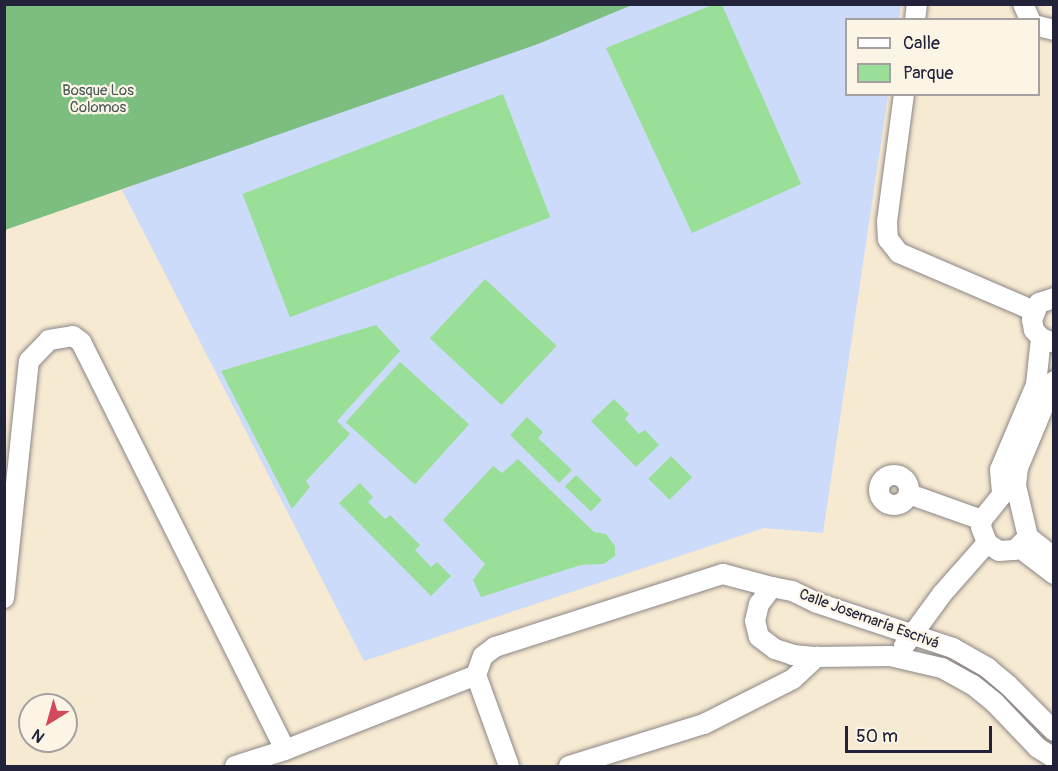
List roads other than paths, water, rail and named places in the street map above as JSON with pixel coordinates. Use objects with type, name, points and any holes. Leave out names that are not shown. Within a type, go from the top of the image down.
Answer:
[{"type":"street","points":[[1023,4],[1029,18]]},
{"type":"street","points":[[904,96],[887,222],[888,239],[899,254],[1034,311]]},
{"type":"street","points":[[1024,542],[1006,552],[991,546],[983,537],[982,520],[1002,495],[1000,470],[1036,385],[1047,340],[1034,330],[1034,311],[1039,303],[1053,298]]},
{"type":"street","points":[[4,598],[29,361],[50,340],[73,336],[81,342],[285,750]]},
{"type":"street","points":[[1053,381],[1018,468],[1016,486],[1024,542],[1053,574]]},
{"type":"street","points":[[909,494],[982,520]]},
{"type":"street","points":[[1024,542],[1053,556]]},
{"type":"street","points":[[904,659],[916,637],[955,595],[991,546]]},
{"type":"street","points":[[509,766],[476,675],[483,656],[495,647],[723,574],[772,587]]},
{"type":"street","name":"Calle Josemaría Escrivá","points":[[1053,731],[988,668],[954,648],[817,603],[792,591],[772,587],[759,604],[755,621],[759,637],[776,649],[793,655],[817,657],[890,656],[942,668],[973,685],[995,702],[1038,748],[1053,758]]},
{"type":"street","points":[[569,766],[704,724],[793,680],[817,657]]},
{"type":"street","points":[[235,766],[285,750],[476,675]]},
{"type":"park label","name":"Bosque Los Colomos","points":[[98,98]]}]
